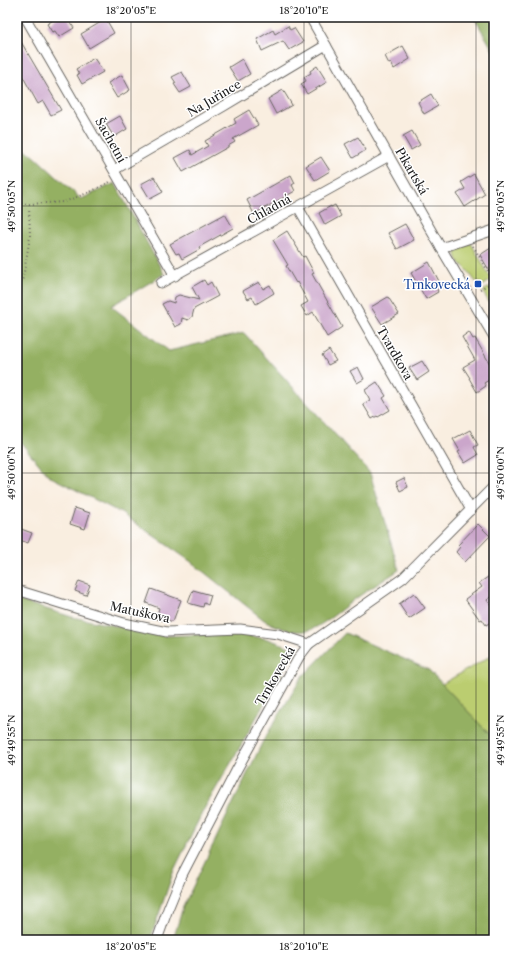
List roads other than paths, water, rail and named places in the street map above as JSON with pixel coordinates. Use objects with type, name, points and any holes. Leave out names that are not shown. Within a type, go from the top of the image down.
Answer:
[{"type":"street","name":"Šachetní","points":[[25,17],[175,276]]},
{"type":"street","name":"Pikartská","points":[[310,17],[441,248],[494,337]]},
{"type":"street","name":"Na Juřince","points":[[116,174],[224,106],[326,45]]},
{"type":"street","name":"Chladná","points":[[161,283],[389,156]]},
{"type":"street","name":"Tvardkova","points":[[298,207],[471,510]]},
{"type":"street","points":[[441,248],[494,230]]},
{"type":"street","name":"Trnkovecká","points":[[157,940],[168,909],[186,868],[236,771],[299,657],[309,644],[403,578],[494,486]]},
{"type":"street","name":"Matuškova","points":[[17,590],[124,623],[167,632],[240,629],[278,634],[309,644]]},
{"type":"place","name":"Trnkovecká","points":[[478,284]]}]
